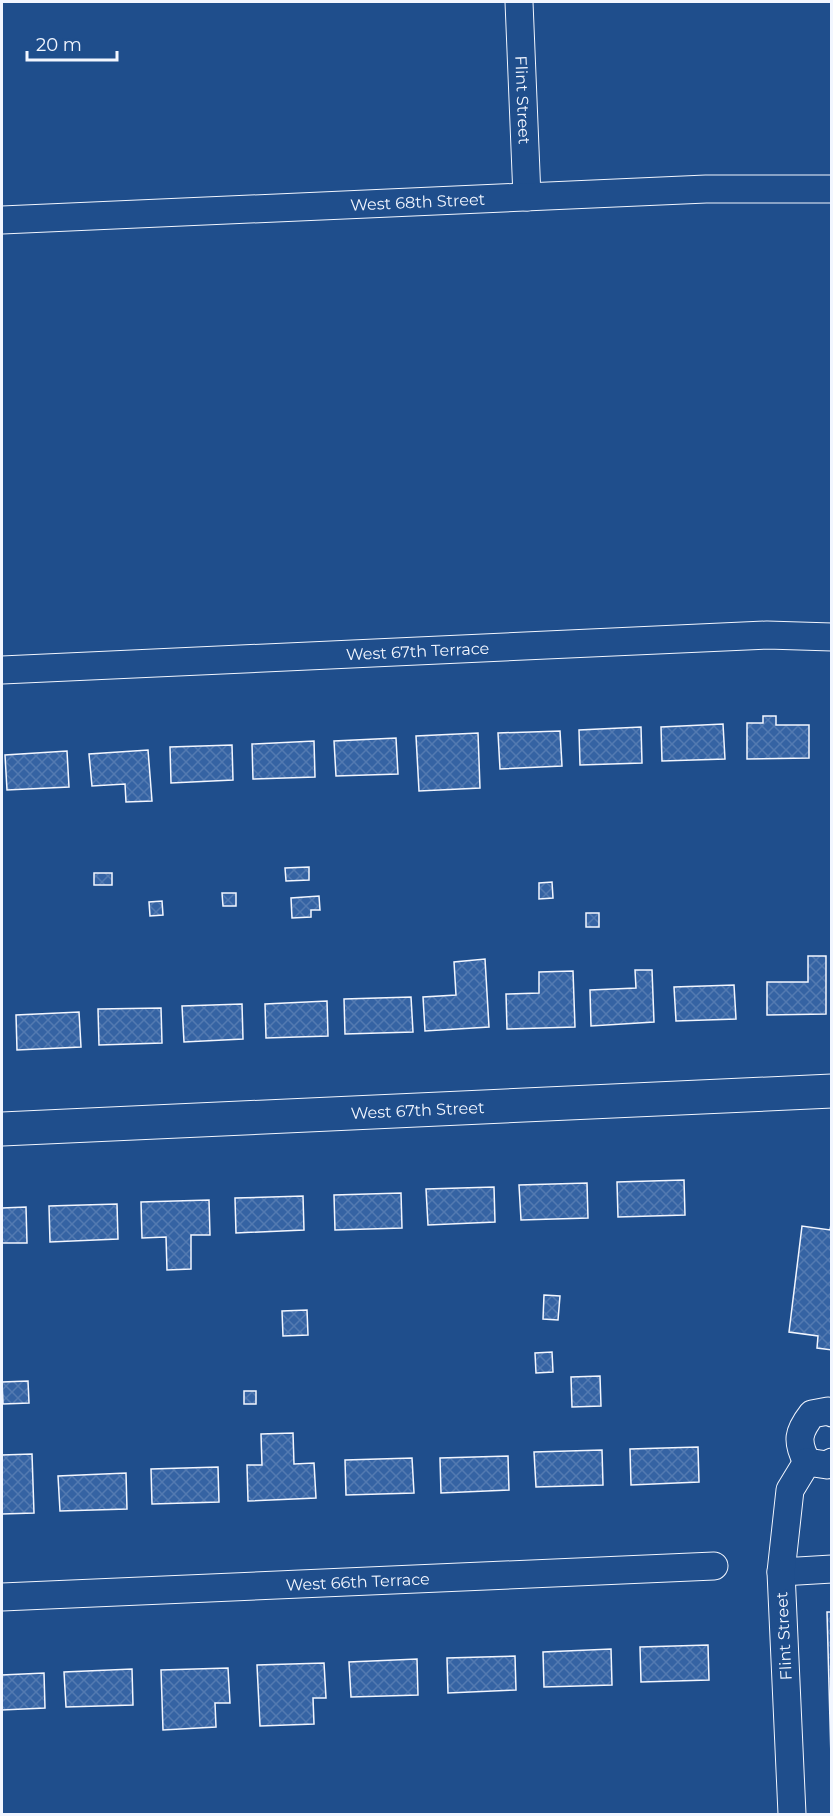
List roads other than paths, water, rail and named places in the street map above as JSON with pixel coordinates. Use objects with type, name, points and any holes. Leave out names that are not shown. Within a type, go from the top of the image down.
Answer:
[{"type":"street","name":"Flint Street","points":[[519,2],[527,197]]},
{"type":"street","name":"West 68th Street","points":[[2,220],[706,189],[831,189]]},
{"type":"street","name":"West 67th Terrace","points":[[2,670],[767,635],[831,637]]},
{"type":"street","name":"West 67th Street","points":[[2,1129],[831,1091]]},
{"type":"street","name":"Flint Street","points":[[792,1815],[781,1572],[790,1490],[819,1462],[801,1450],[800,1429],[812,1414],[828,1411],[831,1413]]},
{"type":"street","name":"West 66th Terrace","points":[[2,1597],[714,1566]]},
{"type":"street","points":[[781,1572],[831,1569]]}]
